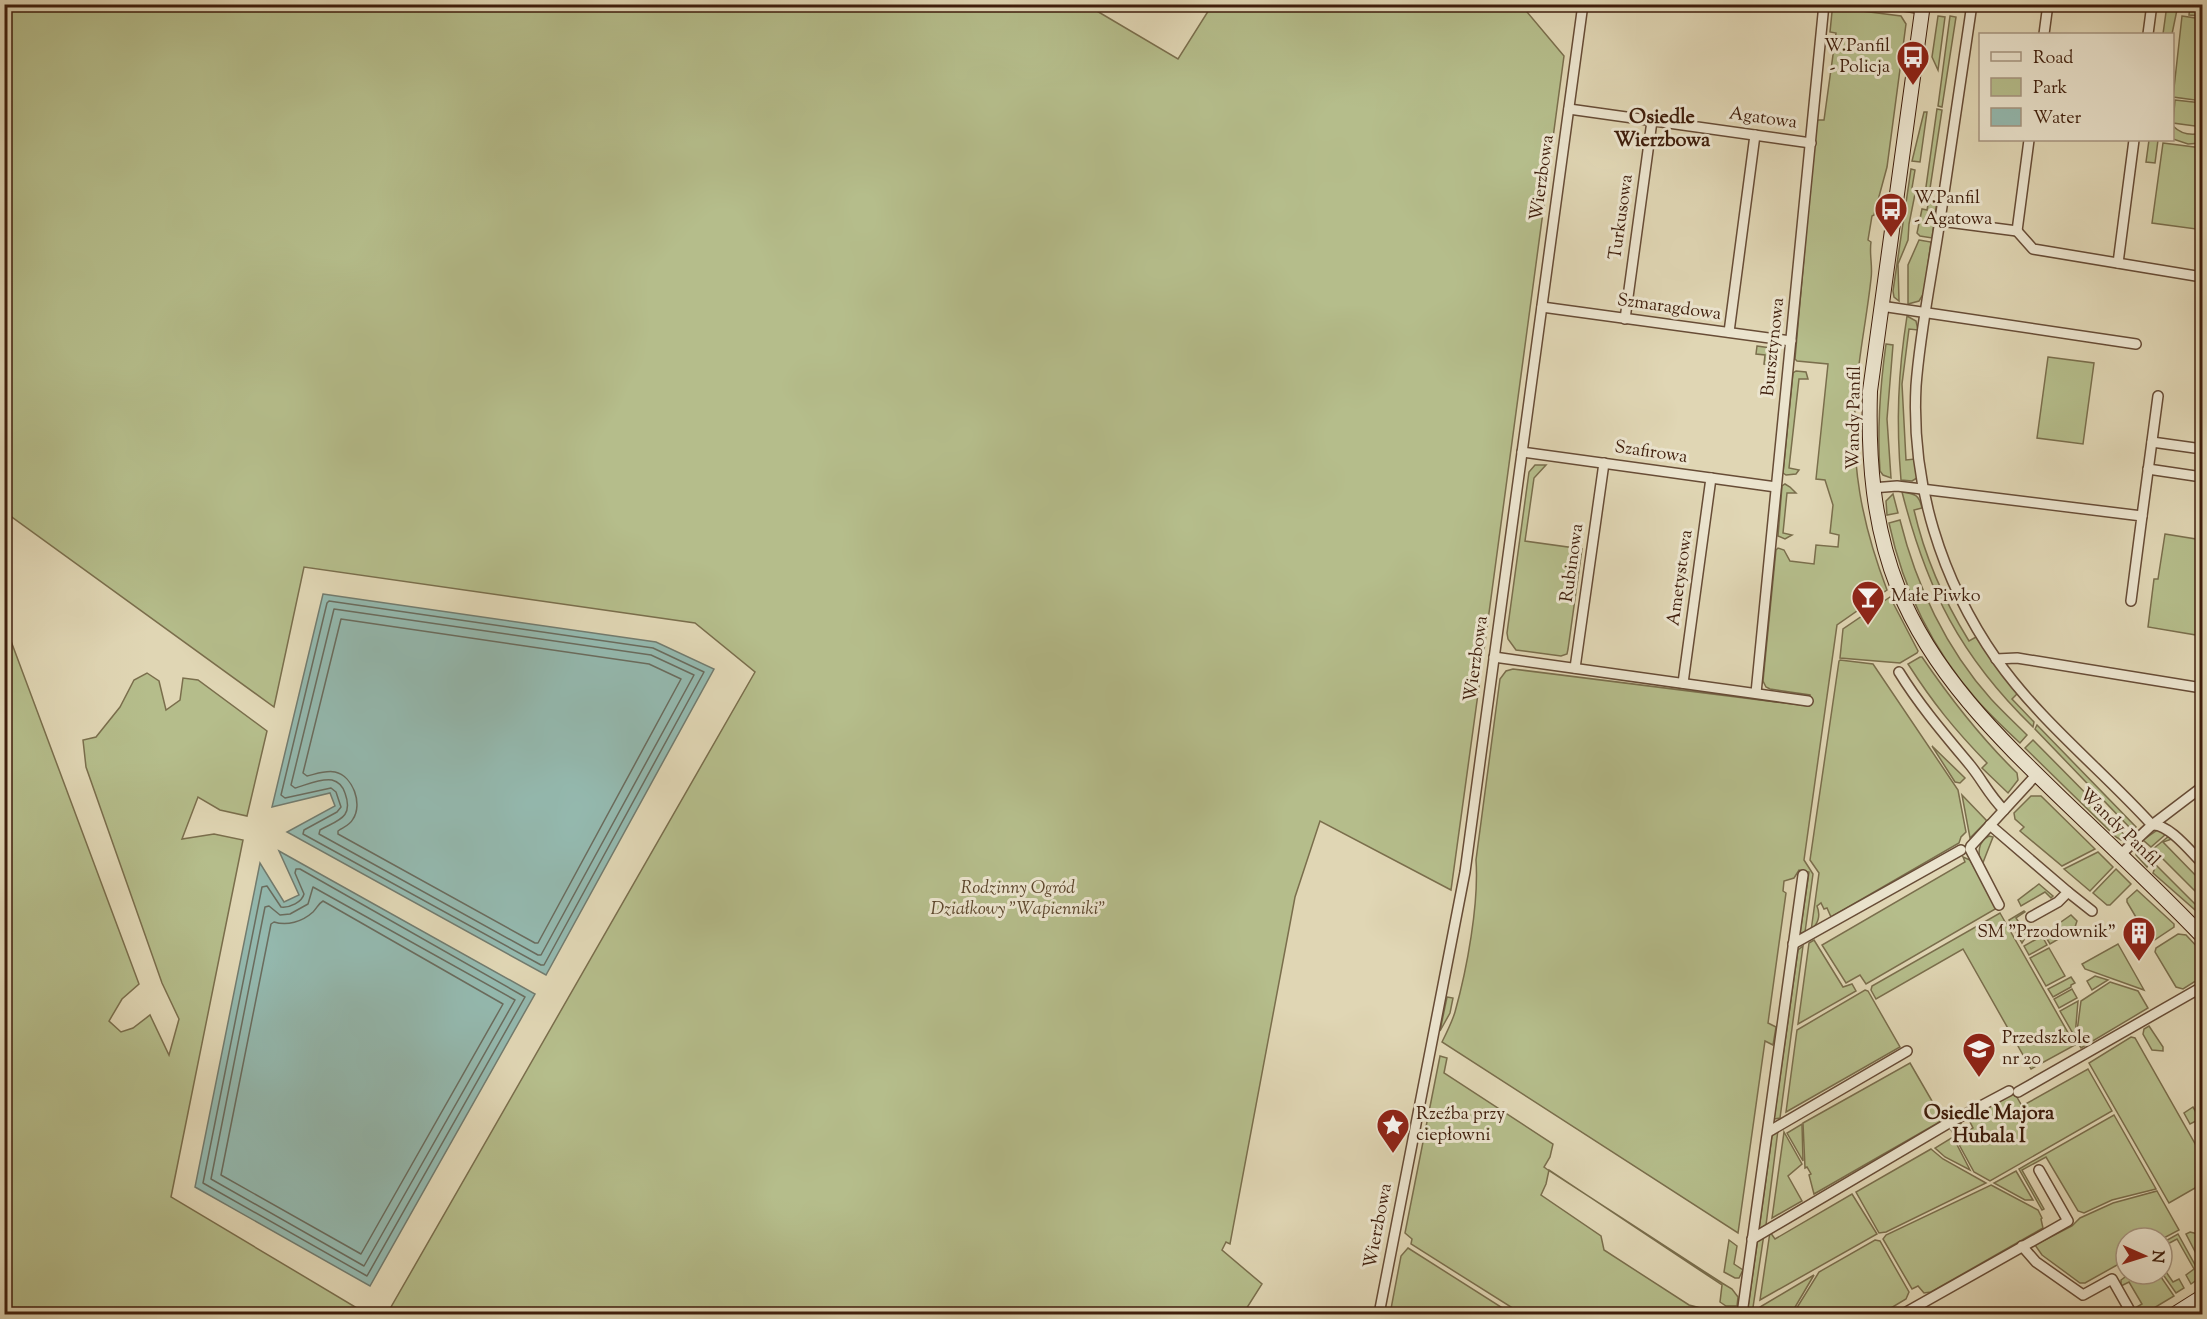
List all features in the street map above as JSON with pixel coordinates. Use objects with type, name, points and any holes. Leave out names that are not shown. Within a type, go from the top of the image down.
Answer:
[{"type":"street","name":"Wierzbowa","points":[[1379,1314],[1465,872],[1583,4]]},
{"type":"street","name":"Bursztynowa","points":[[1756,693],[1824,4]]},
{"type":"street","points":[[1892,4],[1923,7]]},
{"type":"street","points":[[1972,4],[1918,362],[1916,404],[1923,488],[1933,532],[1946,571],[1968,614],[1996,659],[2040,710],[2152,825],[2162,826],[2170,832],[2202,863]]},
{"type":"street","points":[[2044,33],[2048,4]]},
{"type":"street","points":[[2148,33],[2152,4]]},
{"type":"street","name":"Wandy Panfil","points":[[1923,7],[1870,392],[1869,433],[1872,488],[1887,556],[1898,588],[1930,651],[1981,717],[2202,936]]},
{"type":"street","name":"Agatowa","points":[[1569,109],[1811,143]]},
{"type":"street","name":"Turkusowa","points":[[1624,319],[1652,121]]},
{"type":"street","points":[[1729,332],[1755,135]]},
{"type":"street","points":[[2017,231],[2029,141]]},
{"type":"street","points":[[2118,263],[2134,141]]},
{"type":"street","points":[[1940,221],[2017,231],[2033,249],[2202,277]]},
{"type":"street","points":[[1881,306],[2136,344]]},
{"type":"street","name":"Szmaragdowa","points":[[1542,307],[1791,341]]},
{"type":"street","points":[[2131,601],[2158,396]]},
{"type":"street","points":[[2152,442],[2202,449]]},
{"type":"street","name":"Szafirowa","points":[[1522,452],[1776,487]]},
{"type":"street","name":"Rubinowa","points":[[1575,668],[1604,464]]},
{"type":"street","points":[[2148,469],[2202,477]]},
{"type":"street","name":"Ametystowa","points":[[1683,683],[1711,478]]},
{"type":"street","points":[[1872,488],[1897,486],[1923,488],[2142,516]]},
{"type":"street","points":[[1494,657],[1808,701]]},
{"type":"street","points":[[1996,659],[2017,658],[2202,688]]},
{"type":"street","points":[[1899,672],[1938,729],[1972,767],[1990,796],[2004,810]]},
{"type":"street","points":[[1999,905],[1970,849],[2037,774]]},
{"type":"street","name":"Wandy Panfil","points":[[2120,855],[2152,825],[2202,787]]},
{"type":"street","points":[[1990,825],[2092,911]]},
{"type":"street","points":[[1793,944],[1961,850]]},
{"type":"street","points":[[1742,1314],[1803,874]]},
{"type":"street","points":[[2031,917],[2058,902],[2068,892]]},
{"type":"street","name":"Wandy Panfil","points":[[2174,906],[2202,927]]},
{"type":"street","points":[[1752,1239],[1916,1142],[2014,1092],[2202,987]]},
{"type":"street","points":[[1768,1132],[1907,1051]]},
{"type":"street","points":[[1903,1314],[2068,1221],[2038,1170]]},
{"type":"street","points":[[2022,1246],[2036,1262],[2083,1295],[2112,1279],[2129,1309]]},
{"type":"street","points":[[2175,1314],[2201,1299]]},
{"type":"green space","name":"Rodzinny Ogród Działkowy \"Wapienniki\"","points":[[1085,4],[1178,59],[1212,5],[1469,4],[1471,7],[1522,6],[1564,56],[1484,650],[1478,660],[1481,672],[1451,890],[1320,821],[1295,897],[1230,1244],[1226,1242],[1222,1250],[1262,1284],[1243,1314],[387,1314],[755,672],[695,623],[304,567],[274,707],[5,512],[5,5]]},
{"type":"green space","points":[[2167,5],[2178,5],[2172,33],[2163,33]]},
{"type":"green space","points":[[2190,5],[2202,5],[2202,16],[2189,15]]},
{"type":"green space","points":[[1838,8],[1901,16],[1906,24],[1887,167],[1872,216],[1868,240],[1871,242],[1871,274],[1857,378],[1855,418],[1860,493],[1871,541],[1887,590],[1837,625],[1804,860],[1813,874],[1805,932],[1800,933],[1809,872],[1799,870],[1794,878],[1784,881],[1783,891],[1786,893],[1768,1023],[1776,1027],[1773,1045],[1765,1041],[1738,1233],[1442,1042],[1455,1012],[1468,957],[1476,896],[1476,860],[1500,679],[1506,671],[1513,669],[1809,706],[1810,695],[1770,689],[1763,681],[1776,550],[1778,548],[1784,550],[1790,561],[1814,564],[1816,545],[1838,547],[1839,535],[1830,533],[1833,505],[1825,480],[1816,479],[1828,364],[1795,359],[1816,120],[1824,120],[1836,33],[1830,32],[1832,12]]},
{"type":"green space","points":[[1938,16],[1945,17],[1938,70],[1932,57]]},
{"type":"green space","points":[[1950,16],[1956,17],[1942,107],[1938,106]]},
{"type":"green space","points":[[2182,16],[2202,19],[2202,101],[2174,97]]},
{"type":"green space","points":[[2175,100],[2202,103],[2202,127],[2174,123]]},
{"type":"green space","points":[[1937,109],[1942,110],[1929,195],[1925,194]]},
{"type":"green space","points":[[1924,112],[1927,112],[1920,162],[1912,161]]},
{"type":"green space","points":[[2174,127],[2186,134],[2202,133],[2202,143],[2188,144],[2174,139]]},
{"type":"green space","points":[[2149,141],[2158,141],[2155,163],[2146,162]]},
{"type":"green space","points":[[2163,143],[2202,148],[2202,180],[2196,229],[2152,223]]},
{"type":"green space","points":[[1911,169],[1915,170],[1912,188],[1916,189],[1908,240],[1898,264],[1899,301],[1894,297],[1893,291]]},
{"type":"green space","points":[[1929,200],[1937,201],[1932,238],[1920,236],[1917,233],[1922,209],[1927,210]]},
{"type":"green space","points":[[1919,240],[1931,242],[1924,293],[1919,301],[1908,304],[1908,265]]},
{"type":"green space","points":[[1907,316],[1916,321],[1918,330],[1909,329],[1902,384],[1906,460],[1915,459],[1917,478],[1912,481],[1901,480],[1898,418]]},
{"type":"green space","points":[[1886,344],[1893,345],[1887,419],[1891,478],[1880,471],[1879,455],[1882,376]]},
{"type":"green space","points":[[1757,346],[1771,348],[1778,352],[1776,379],[1773,379],[1774,365],[1764,364],[1765,355],[1756,354]]},
{"type":"green space","points":[[2048,357],[2094,363],[2083,444],[2037,438]]},
{"type":"green space","points":[[1806,372],[1808,379],[1799,379],[1789,468],[1799,470],[1796,474],[1786,475],[1783,473],[1793,373]]},
{"type":"green space","points":[[1535,465],[1546,465],[1534,478],[1525,541],[1582,549],[1568,649],[1567,654],[1561,656],[1516,650],[1508,639],[1507,633],[1529,472]]},
{"type":"green space","points":[[1785,484],[1796,493],[1787,493],[1783,533],[1792,535],[1785,539],[1778,536],[1782,486]]},
{"type":"green space","points":[[1902,492],[1914,495],[1920,500],[1922,508],[1914,510],[1924,545],[1943,594],[1960,625],[1969,641],[1976,637],[2018,693],[2012,699],[2034,722],[2033,727],[2007,701],[1985,674],[1949,620],[1923,560]]},
{"type":"green space","points":[[1893,494],[1898,513],[1887,515],[1886,501]]},
{"type":"green space","points":[[1900,520],[1924,592],[1947,638],[1975,680],[2027,735],[2020,743],[1992,717],[1961,680],[1946,660],[1921,617],[1902,571],[1889,523]]},
{"type":"green space","points":[[2165,534],[2202,540],[2202,636],[2148,627],[2154,579],[2158,579]]},
{"type":"green space","points":[[1890,597],[1917,653],[1900,663],[1840,658],[1843,629]]},
{"type":"green space","points":[[5,625],[139,984],[122,999],[109,1021],[121,1032],[133,1028],[150,1015],[169,1055],[179,1019],[162,983],[86,767],[83,740],[96,737],[120,707],[134,680],[147,673],[159,681],[166,710],[180,700],[183,678],[198,680],[267,731],[247,816],[220,810],[198,797],[182,839],[214,834],[243,840],[171,1197],[367,1314],[5,1314]]},
{"type":"green space","points":[[1920,657],[1979,732],[2017,773],[2018,780],[2008,793],[1982,768],[1987,763],[1964,739],[1908,664]]},
{"type":"green space","points":[[1840,660],[1873,664],[1958,790],[1966,832],[1959,843],[1831,917],[1827,908],[1824,909],[1821,903],[1817,906],[1818,919],[1811,931],[1819,873],[1810,860]]},
{"type":"green space","points":[[2037,725],[2136,827],[2132,830],[2035,729]]},
{"type":"green space","points":[[2033,740],[2115,823],[2127,839],[2121,840],[2116,837],[2025,748]]},
{"type":"green space","points":[[1932,746],[1965,778],[1960,783],[1955,782]]},
{"type":"green space","points":[[1962,795],[1987,821],[1970,838]]},
{"type":"green space","points":[[2031,796],[2041,796],[2095,849],[2062,866],[2020,831],[2024,827],[2015,819],[2014,813]]},
{"type":"green space","points":[[2159,829],[2166,834],[2151,847],[2143,840]]},
{"type":"green space","points":[[1989,836],[1993,837],[1982,865],[1979,848]]},
{"type":"green space","points":[[2169,836],[2172,839],[2163,842],[2202,882],[2202,898],[2153,849]]},
{"type":"green space","points":[[2136,847],[2151,860],[2147,867],[2136,855]]},
{"type":"green space","points":[[2098,852],[2113,867],[2090,891],[2064,869]]},
{"type":"green space","points":[[1963,857],[1970,860],[1997,908],[1866,984],[1860,975],[1846,983],[1822,945],[1965,862]]},
{"type":"green space","points":[[2156,865],[2202,911],[2202,916],[2153,873]]},
{"type":"green space","points":[[2116,869],[2131,884],[2110,905],[2107,905],[2093,893]]},
{"type":"green space","points":[[2039,884],[2053,896],[2051,898],[2045,892],[2021,906],[2018,900]]},
{"type":"green space","points":[[2137,890],[2174,924],[2174,927],[2153,941],[2150,941],[2127,902],[2127,899]]},
{"type":"green space","points":[[2024,911],[2016,918],[2027,935],[2022,943],[2009,920]]},
{"type":"green space","points":[[2000,913],[2075,1045],[2031,1069],[1963,949],[1876,999],[1871,990],[1872,986]]},
{"type":"green space","points":[[2071,915],[2077,921],[2074,930],[2050,944],[2044,934]]},
{"type":"green space","points":[[2178,934],[2186,935],[2202,952],[2202,977],[2183,989],[2176,987],[2155,952],[2156,948]]},
{"type":"green space","points":[[2042,936],[2047,945],[2029,955],[2024,946]]},
{"type":"green space","points":[[1814,940],[1843,987],[1852,984],[1856,991],[1798,1024],[1809,943]]},
{"type":"green space","points":[[2118,944],[2144,990],[2085,969],[2082,964]]},
{"type":"green space","points":[[1803,946],[1780,1118],[1774,1119],[1798,950]]},
{"type":"green space","points":[[2049,948],[2065,976],[2046,986],[2030,958]]},
{"type":"green space","points":[[2095,976],[2108,980],[2092,990],[2087,981]]},
{"type":"green space","points":[[2071,977],[2075,983],[2053,997],[2048,989]]},
{"type":"green space","points":[[2110,982],[2138,991],[2148,1008],[2081,1048],[2076,1039],[2081,1001]]},
{"type":"green space","points":[[2072,989],[2077,998],[2059,1008],[2054,999]]},
{"type":"green space","points":[[1865,990],[1868,991],[1900,1047],[1786,1112],[1797,1030]]},
{"type":"green space","points":[[1447,997],[1453,998],[1450,1013],[1440,1031]]},
{"type":"green space","points":[[2078,1001],[2075,1037],[2060,1011]]},
{"type":"green space","points":[[2149,1026],[2163,1047],[2163,1051],[2152,1050],[2143,1034],[2144,1029]]},
{"type":"green space","points":[[2131,1037],[2135,1038],[2202,1156],[2202,1184],[2169,1203],[2089,1063]]},
{"type":"green space","points":[[1440,1056],[1447,1058],[1444,1073],[1553,1144],[1550,1157],[1544,1167],[1549,1171],[1541,1195],[1601,1236],[1604,1250],[1689,1305],[1724,1314],[1522,1314],[1411,1244],[1412,1239],[1405,1233]]},
{"type":"green space","points":[[1910,1063],[1943,1120],[1814,1194],[1809,1175],[1811,1174],[1807,1167],[1805,1168],[1803,1123]]},
{"type":"green space","points":[[2088,1069],[2112,1111],[1990,1181],[1974,1172],[1950,1128],[1960,1122],[1966,1132],[1973,1128],[1968,1118],[2014,1092],[2022,1106]]},
{"type":"green space","points":[[2193,1107],[2200,1119],[2190,1124],[2184,1113]]},
{"type":"green space","points":[[2114,1115],[2156,1189],[2112,1200],[2084,1213],[2078,1211],[2046,1157],[2022,1170],[2044,1209],[2042,1210],[2019,1169]]},
{"type":"green space","points":[[1802,1124],[1803,1161],[1787,1133]]},
{"type":"green space","points":[[1778,1130],[1766,1225],[1759,1229],[1772,1135]]},
{"type":"green space","points":[[1784,1132],[1802,1164],[1788,1176],[1802,1201],[1772,1218]]},
{"type":"green space","points":[[1953,1137],[1970,1170],[1945,1157],[1935,1148]]},
{"type":"green space","points":[[1931,1149],[1943,1159],[1986,1183],[1886,1232],[1879,1233],[1856,1192]]},
{"type":"green space","points":[[2016,1171],[2033,1200],[2025,1200],[1994,1183]]},
{"type":"green space","points":[[1991,1185],[2038,1210],[2043,1228],[1931,1292],[1924,1293],[1918,1286],[1912,1289],[1883,1239],[1886,1235]]},
{"type":"green space","points":[[2157,1191],[2179,1230],[2174,1233],[2174,1226],[2114,1226],[2114,1267],[2085,1283],[2080,1283],[2042,1255],[2035,1245],[2072,1226],[2080,1218],[2113,1203]]},
{"type":"green space","points":[[1852,1194],[1877,1234],[1760,1300],[1770,1232],[1775,1239]]},
{"type":"green space","points":[[1591,1198],[1732,1289],[1738,1297],[1737,1306],[1726,1306],[1720,1302],[1722,1285]]},
{"type":"green space","points":[[2190,1232],[2202,1235],[2202,1265],[2186,1234]]},
{"type":"green space","points":[[1764,1234],[1752,1314],[1747,1314],[1758,1237]]},
{"type":"green space","points":[[2178,1234],[2199,1272],[2198,1279],[2191,1284],[2186,1275],[2194,1269],[2177,1239],[2174,1241],[2174,1236]]},
{"type":"green space","points":[[1729,1240],[1737,1246],[1734,1264],[1743,1270],[1739,1278],[1724,1272]]},
{"type":"green space","points":[[1875,1240],[1880,1241],[1909,1292],[1906,1299],[1881,1314],[1793,1314],[1819,1272]]},
{"type":"green space","points":[[1408,1248],[1512,1314],[1390,1314],[1401,1256]]},
{"type":"green space","points":[[1814,1275],[1791,1314],[1758,1314],[1760,1307]]},
{"type":"green space","points":[[2179,1279],[2184,1288],[2176,1293],[2171,1286],[2174,1286],[2174,1282]]},
{"type":"green space","points":[[2131,1286],[2167,1286],[2174,1296],[2144,1314],[2125,1314],[2142,1304]]},
{"type":"water","points":[[323,594],[656,642],[714,669],[546,975],[287,832],[335,806],[330,793],[272,807]]},
{"type":"water","points":[[279,851],[535,994],[370,1286],[195,1187],[260,863],[284,902],[299,895]]},
{"type":"place","name":"W.Panfil - Policja","points":[[1913,86]]},
{"type":"place","name":"W.Panfil - Agatowa","points":[[1891,238]]},
{"type":"place","name":"Małe Piwko","points":[[1868,626]]},
{"type":"place","name":"SM \"Przodownik\"","points":[[2139,962]]},
{"type":"place","name":"Przedszkole nr 20","points":[[1979,1078]]},
{"type":"place","name":"Rzeźba przy ciepłowni","points":[[1393,1154]]},
{"type":"district","name":"Osiedle Wierzbowa","points":[[1662,130]]},
{"type":"district","name":"Osiedle Majora Hubala I","points":[[1989,1126]]}]
